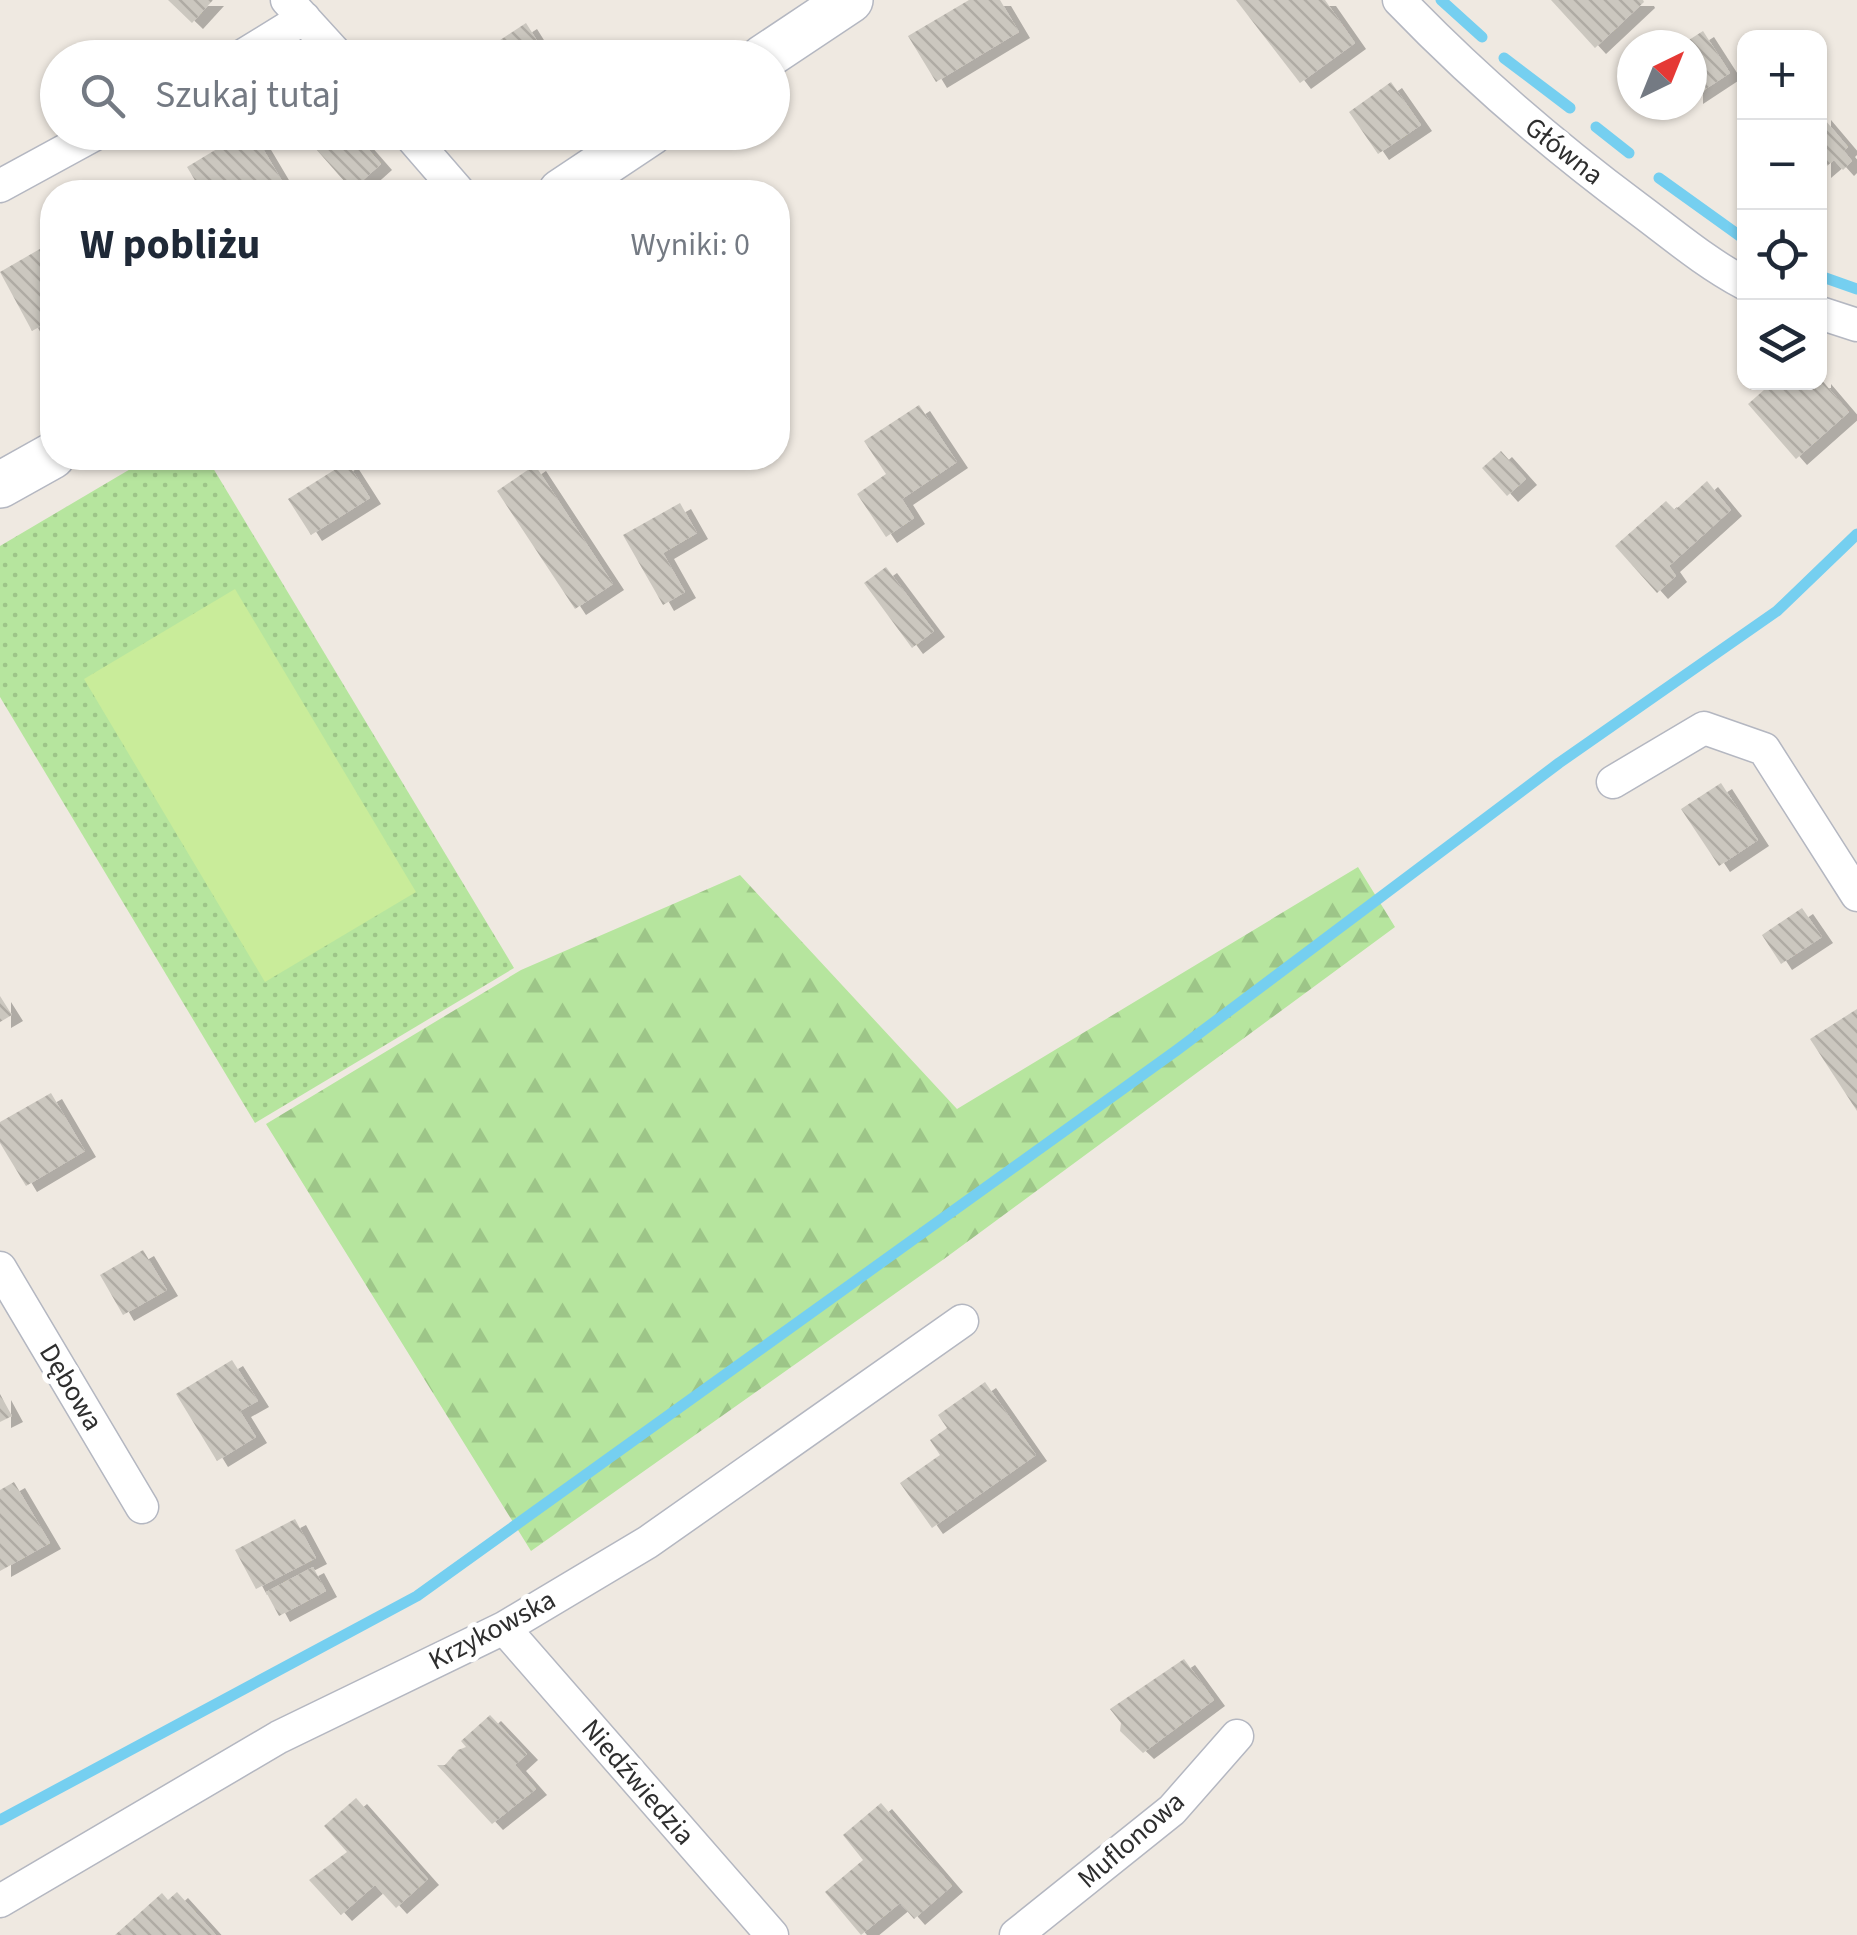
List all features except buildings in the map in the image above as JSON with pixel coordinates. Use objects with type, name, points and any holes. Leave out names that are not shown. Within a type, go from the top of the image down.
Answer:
[{"type":"street","points":[[790,40],[850,0]]},
{"type":"street","name":"Główna","points":[[1399,0],[1495,95],[1555,147],[1697,254],[1737,278]]},
{"type":"street","points":[[261,40],[296,9],[324,40]]},
{"type":"street","points":[[0,186],[66,150]]},
{"type":"street","points":[[422,150],[448,180]]},
{"type":"street","points":[[579,180],[624,150]]},
{"type":"street","points":[[1827,315],[1857,325]]},
{"type":"street","points":[[0,485],[40,463]]},
{"type":"street","points":[[1613,782],[1704,728],[1764,748],[1857,895]]},
{"type":"street","name":"Dębowa","points":[[0,1268],[142,1507]]},
{"type":"street","name":"Krzykowska","points":[[0,1901],[279,1737],[504,1628],[648,1542],[962,1321]]},
{"type":"street","name":"Niedźwiedzia","points":[[504,1628],[772,1935]]},
{"type":"street","name":"Muflonowa","points":[[1016,1935],[1172,1810],[1237,1736]]},
{"type":"green space","points":[[129,470],[214,470],[514,968],[255,1123],[0,697],[0,546]]},
{"type":"green space","points":[[235,589],[416,892],[265,982],[84,679]]},
{"type":"green space","points":[[1358,867],[1395,927],[944,1259],[531,1551],[266,1124],[521,970],[740,875],[957,1109]]},
{"type":"waterway","points":[[1441,0],[1482,37]]},
{"type":"waterway","points":[[1504,58],[1570,108]]},
{"type":"waterway","points":[[1596,127],[1629,153]]},
{"type":"waterway","points":[[1659,178],[1737,234]]},
{"type":"waterway","points":[[1827,278],[1857,289]]},
{"type":"waterway","points":[[0,1820],[417,1596],[1177,1050],[1559,763],[1777,611],[1857,534]]}]
